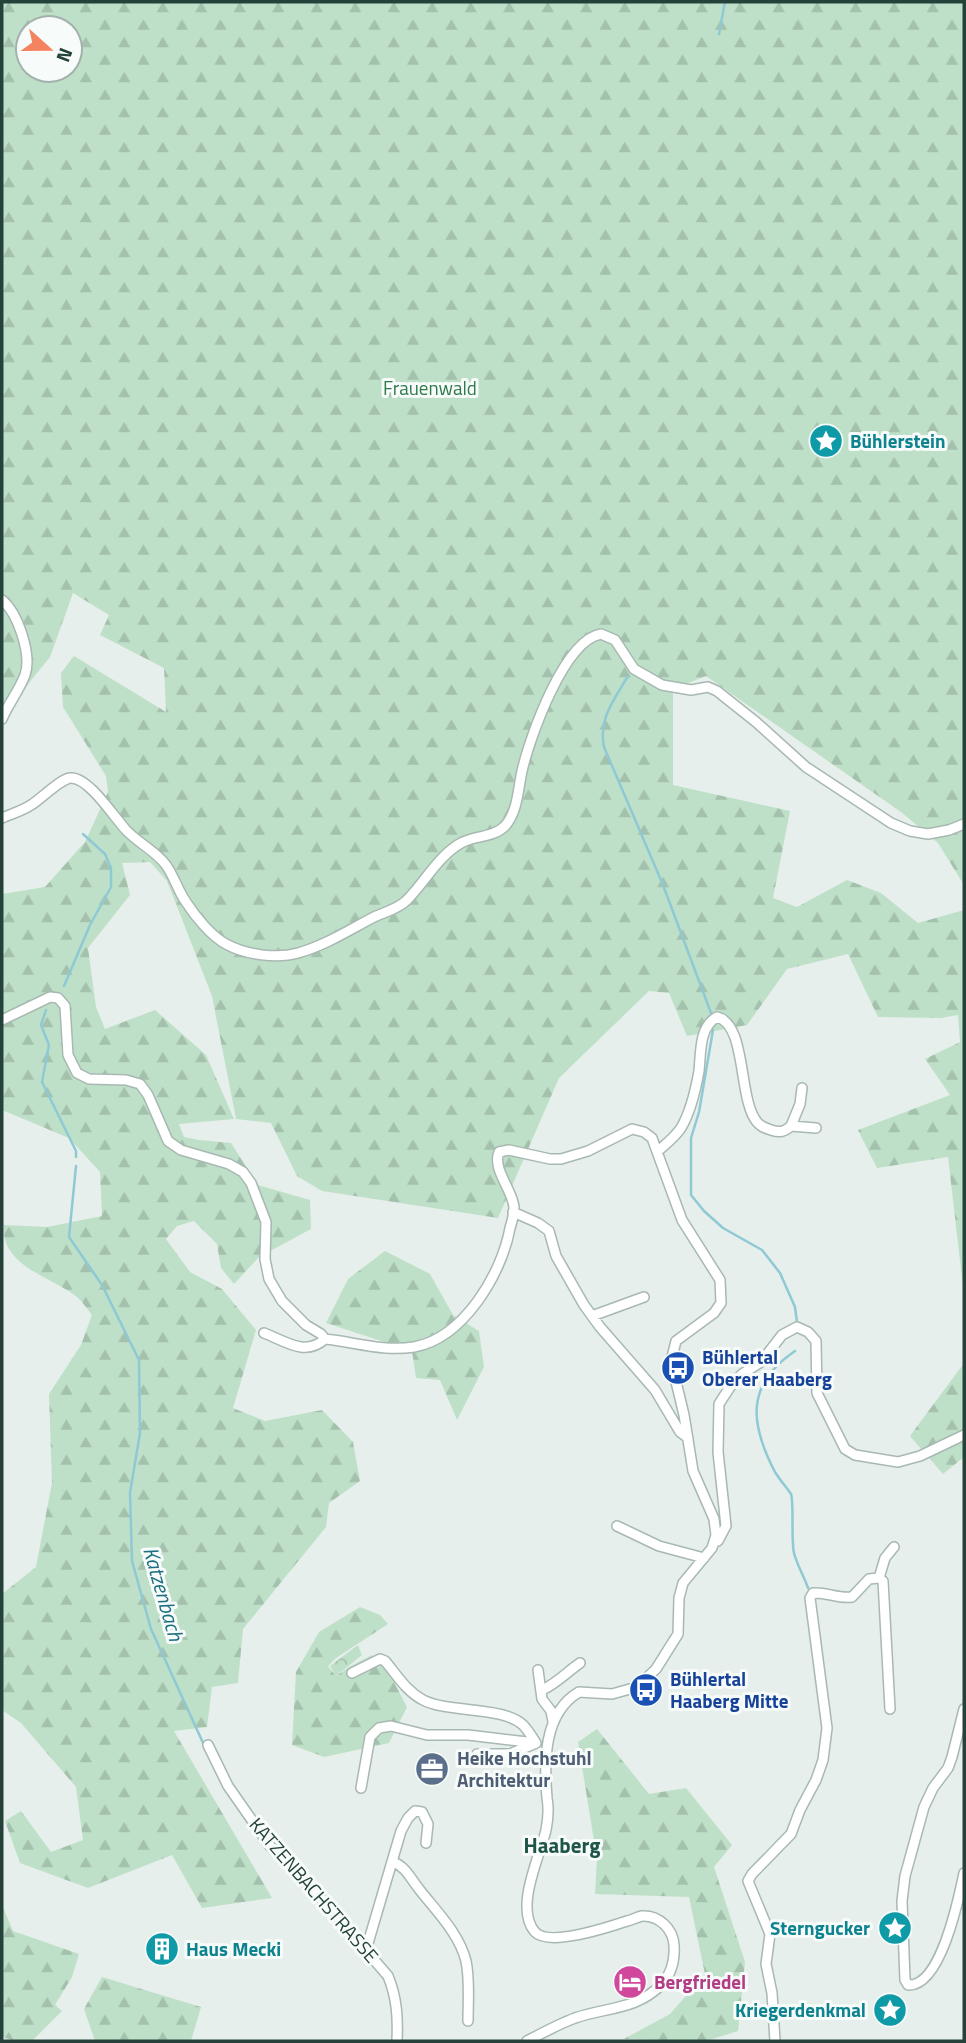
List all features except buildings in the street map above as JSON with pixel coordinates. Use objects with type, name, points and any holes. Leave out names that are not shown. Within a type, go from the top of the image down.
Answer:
[{"type":"street","points":[[2,600],[9,606],[19,627],[26,656],[26,672],[2,719]]},
{"type":"street","points":[[2,818],[28,807],[62,781],[79,779],[93,790],[129,834],[166,865],[186,903],[225,944],[259,954],[299,953],[332,942],[378,915],[397,908],[405,903],[436,864],[462,843],[497,832],[506,825],[520,790],[526,757],[564,666],[584,642],[601,634],[615,640],[634,669],[662,685],[691,690],[708,687],[717,691],[806,767],[891,824],[928,834],[964,824]]},
{"type":"street","points":[[2,1020],[50,997],[58,999],[65,1006],[68,1055],[77,1073],[89,1079],[126,1080],[140,1084],[148,1095],[168,1141],[181,1150],[229,1164],[243,1172],[251,1183],[266,1222],[265,1268],[275,1292],[306,1325],[325,1339],[387,1349],[417,1346],[437,1338],[465,1315],[489,1284],[506,1249],[513,1212],[511,1197],[498,1165],[499,1152],[509,1150],[550,1159],[561,1158],[588,1151],[632,1129],[645,1132],[652,1138],[658,1151],[682,1220],[720,1280],[720,1303],[714,1313],[676,1341],[671,1361],[693,1471],[714,1520],[716,1535],[712,1548]]},
{"type":"street","points":[[658,1151],[672,1140],[682,1126],[698,1072],[706,1028],[710,1021],[717,1017],[723,1018],[729,1024],[735,1037],[754,1119],[760,1126],[778,1133],[785,1131],[800,1104],[802,1088]]},
{"type":"street","points":[[790,1126],[816,1128]]},
{"type":"street","points":[[513,1212],[549,1231],[564,1273],[593,1316],[655,1390],[680,1432],[688,1438]]},
{"type":"street","points":[[593,1316],[644,1297]]},
{"type":"street","points":[[527,2041],[573,2019],[607,2008],[626,2007],[652,1995],[668,1977],[674,1959],[674,1940],[667,1926],[654,1918],[641,1916],[552,1939],[542,1937],[534,1931],[528,1908],[527,1887],[547,1827],[545,1774],[553,1722],[563,1707],[579,1692],[612,1694],[637,1687],[656,1669],[678,1634],[679,1598],[683,1583],[726,1526],[718,1452],[719,1404],[730,1387],[742,1374],[761,1362],[782,1335],[797,1327],[808,1332],[816,1341],[817,1393],[845,1449],[855,1455],[898,1462],[920,1456],[964,1435]]},
{"type":"street","points":[[264,1333],[308,1349],[325,1339]]},
{"type":"street","points":[[617,1526],[659,1546],[704,1558]]},
{"type":"street","points":[[879,1578],[885,1558],[894,1547]]},
{"type":"street","points":[[775,2041],[772,1993],[766,1964],[770,1934],[748,1881],[751,1874],[791,1834],[823,1760],[827,1728],[810,1598],[813,1593],[852,1597],[869,1578],[883,1581],[890,1709]]},
{"type":"street","points":[[352,1673],[380,1658],[391,1667],[407,1688],[424,1700],[441,1706],[478,1710],[514,1720],[522,1724],[536,1742]]},
{"type":"street","points":[[542,1690],[552,1686],[580,1663]]},
{"type":"street","points":[[538,1671],[542,1699],[551,1711],[553,1722]]},
{"type":"street","points":[[964,1709],[952,1757],[925,1807],[905,1876],[902,1901],[905,1980],[908,1985],[922,1980],[942,1950],[956,1912],[964,1873]]},
{"type":"street","points":[[361,1788],[370,1737],[379,1728],[391,1726],[426,1735],[478,1736],[548,1744]]},
{"type":"street","points":[[477,1754],[510,1755],[536,1742]]},
{"type":"street","name":"KATZENBACHSTRASSE","points":[[208,1745],[228,1786],[270,1846],[312,1888],[388,1976],[394,1989],[398,2012],[397,2041]]},
{"type":"street","points":[[366,1950],[401,1831],[415,1811],[422,1812],[427,1819],[426,1843]]},
{"type":"street","points":[[393,1862],[402,1866],[459,1942],[467,1969],[468,2021]]},
{"type":"green space","name":"Frauenwald","points":[[2,2],[964,2],[964,885],[938,843],[901,812],[706,676],[673,689],[673,785],[790,811],[773,898],[797,907],[847,880],[881,893],[918,923],[964,910],[964,1295],[948,1157],[877,1168],[858,1130],[950,1095],[925,1059],[960,1042],[958,1015],[941,1018],[878,1017],[848,954],[787,969],[747,1025],[687,1036],[669,993],[649,991],[559,1078],[498,1218],[322,1191],[297,1176],[271,1123],[236,1119],[212,996],[167,881],[150,862],[122,863],[130,895],[88,948],[96,1007],[105,1029],[155,1010],[206,1055],[234,1119],[179,1124],[184,1137],[231,1143],[258,1185],[310,1200],[311,1229],[259,1257],[234,1284],[221,1268],[217,1244],[194,1221],[177,1226],[166,1239],[190,1272],[222,1289],[256,1330],[233,1408],[265,1421],[322,1410],[353,1442],[360,1481],[329,1503],[326,1527],[243,1629],[238,1683],[212,1687],[207,1727],[174,1731],[272,1898],[202,1908],[172,1855],[88,1888],[20,1863],[5,1821],[21,1811],[51,1852],[83,1840],[76,1787],[21,1723],[2,1710],[2,1594],[36,1567],[52,1483],[49,1394],[81,1345],[92,1315],[77,1297],[19,1261],[10,1251],[5,1239],[4,1225],[47,1227],[102,1216],[100,1172],[69,1138],[2,1110],[2,894],[45,887],[85,842],[108,792],[106,776],[63,707],[61,673],[74,656],[166,712],[164,668],[100,635],[109,615],[73,593],[50,657],[2,716]]},
{"type":"green space","points":[[385,1251],[430,1274],[453,1315],[479,1331],[484,1367],[457,1420],[440,1380],[416,1378],[412,1351],[326,1323],[348,1279]]},
{"type":"green space","points":[[964,1363],[964,1457],[943,1474],[910,1436]]},
{"type":"green space","points":[[360,1607],[380,1615],[388,1624],[328,1666],[336,1676],[372,1655],[384,1663],[407,1707],[389,1743],[324,1757],[292,1745],[296,1672],[319,1632]]},
{"type":"green space","points":[[358,1645],[362,1655],[336,1676],[330,1666]]},
{"type":"green space","points":[[597,1729],[649,1794],[686,1788],[732,1845],[714,1867],[745,1962],[738,2031],[706,2041],[624,2039],[670,2014],[705,1974],[689,1897],[595,1894],[597,1859],[578,1742]]},
{"type":"green space","points":[[2,1905],[13,1931],[79,1954],[72,1977],[55,2005],[62,2011],[32,2041],[15,2041],[2,2037]]},
{"type":"green space","points":[[102,1977],[201,2007],[191,2041],[95,2041],[84,2009]]},
{"type":"waterway","points":[[719,34],[725,2]]},
{"type":"waterway","points":[[628,676],[605,719],[604,747],[663,885],[711,1013]]},
{"type":"waterway","name":"Katzenbach","points":[[64,986],[90,925],[111,887],[111,868],[105,854],[83,834]]},
{"type":"waterway","name":"Katzenbach","points":[[46,1010],[41,1025],[49,1045],[42,1082],[76,1151],[76,1157]]},
{"type":"waterway","points":[[713,1030],[699,1112],[691,1138],[691,1195],[723,1228],[762,1250],[780,1273],[795,1307],[797,1322]]},
{"type":"waterway","name":"Katzenbach","points":[[76,1166],[69,1237],[102,1285],[139,1360],[140,1433],[130,1493],[132,1561],[151,1629],[204,1745]]},
{"type":"waterway","points":[[795,1351],[767,1378],[760,1392],[757,1422],[775,1472],[791,1494],[794,1553],[808,1588]]},
{"type":"waterway","name":"Katzenbach","points":[[229,1795],[261,1841]]},
{"type":"waterway","name":"Katzenbach","points":[[304,1886],[316,1899]]},
{"type":"waterway","name":"Katzenbach","points":[[378,1970],[384,1979]]},
{"type":"place","name":"Bühlerstein","points":[[826,441]]},
{"type":"place","name":"Bühlertal Oberer Haaberg","points":[[678,1368]]},
{"type":"place","name":"Bühlertal Haaberg Mitte","points":[[646,1690]]},
{"type":"place","name":"Heike Hochstuhl Architektur","points":[[432,1769]]},
{"type":"place","name":"Sterngucker","points":[[895,1928]]},
{"type":"place","name":"Haus Mecki","points":[[162,1949]]},
{"type":"place","name":"Bergfriedel","points":[[630,1982]]},
{"type":"place","name":"Kriegerdenkmal","points":[[890,2010]]},
{"type":"district","name":"Haaberg","points":[[562,1846]]}]
